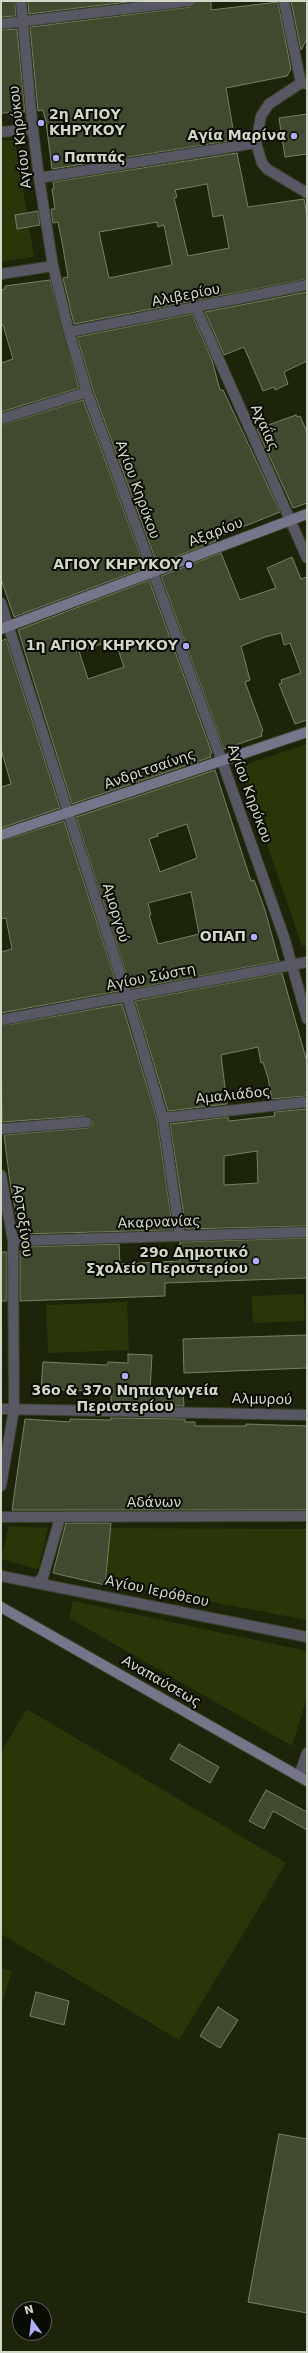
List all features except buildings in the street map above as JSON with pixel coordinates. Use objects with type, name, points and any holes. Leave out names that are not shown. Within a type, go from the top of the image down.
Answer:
[{"type":"street","name":"Αγίου Κηρύκου","points":[[21,1],[33,130],[53,266],[69,332],[87,392],[222,761],[292,965],[307,1019]]},
{"type":"street","points":[[1,24],[23,20],[190,1]]},
{"type":"street","points":[[284,1],[304,84],[274,101],[265,110],[259,122],[256,143],[262,163],[267,169],[307,193]]},
{"type":"street","points":[[1,132],[33,130]]},
{"type":"street","points":[[40,178],[256,143]]},
{"type":"street","points":[[1,274],[53,266]]},
{"type":"street","name":"Αλιβερίου","points":[[69,332],[307,285]]},
{"type":"street","name":"Αχαΐας","points":[[196,308],[307,558]]},
{"type":"street","points":[[1,419],[87,392]]},
{"type":"street","name":"Αξαρίου","points":[[5,628],[307,514]]},
{"type":"street","name":"Αμοργού","points":[[1,603],[5,628],[69,812],[127,996],[162,1118],[180,1236]]},
{"type":"street","name":"Ανδριτσαίνης","points":[[1,835],[307,732]]},
{"type":"street","name":"Αγίου Σώστη","points":[[1,1020],[307,962]]},
{"type":"street","name":"Αμαλιάδος","points":[[162,1118],[307,1102]]},
{"type":"street","points":[[1,1129],[86,1122]]},
{"type":"street","name":"Αρτοξίνου","points":[[1,1175],[13,1241],[14,1409],[1,1486]]},
{"type":"street","name":"Ακαρνανίας","points":[[13,1241],[307,1232]]},
{"type":"street","name":"Αλμυρού","points":[[1,1409],[307,1415]]},
{"type":"street","name":"Αδάνων","points":[[1,1517],[307,1516]]},
{"type":"street","points":[[38,1582],[43,1577],[60,1518]]},
{"type":"street","name":"Αγίου Ιερόθεου","points":[[1,1576],[30,1582],[38,1582],[307,1637]]},
{"type":"street","name":"Αναπαύσεως","points":[[1,1607],[303,1779]]},
{"type":"street","points":[[303,1779],[307,1753]]},
{"type":"green space","points":[[15,140],[27,213],[15,215],[17,229],[29,227],[34,257],[1,262],[1,141]]},
{"type":"green space","points":[[307,744],[307,945],[302,946],[240,766]]},
{"type":"green space","points":[[304,1294],[305,1321],[253,1323],[252,1296]]},
{"type":"green space","points":[[127,1302],[129,1350],[48,1353],[46,1305]]},
{"type":"green space","points":[[9,1526],[48,1528],[39,1567],[36,1569],[1,1559]]},
{"type":"green space","points":[[111,1528],[307,1529],[307,1620],[105,1582]]},
{"type":"green space","points":[[73,1601],[307,1651],[307,1698],[292,1746],[69,1618]]},
{"type":"green space","points":[[27,1709],[286,1863],[179,2040],[1,1934],[1,1752]]},
{"type":"green space","points":[[1,1968],[12,1971],[1,2007]]},
{"type":"place","name":"2η ΑΓΙΟΥ ΚΗΡΥΚΟΥ","points":[[41,123]]},
{"type":"place","name":"Αγία Μαρίνα","points":[[294,136]]},
{"type":"place","name":"Παππάς","points":[[56,158]]},
{"type":"place","name":"ΑΓΙΟΥ ΚΗΡΥΚΟΥ","points":[[189,565]]},
{"type":"place","name":"1η ΑΓΙΟΥ ΚΗΡΥΚΟΥ","points":[[186,646]]},
{"type":"place","name":"ΟΠΑΠ","points":[[254,937]]},
{"type":"place","name":"29o Δημοτικό Σχολείο Περιστερίου","points":[[256,1261]]},
{"type":"place","name":"36ο & 37ο Νηπιαγωγεία Περιστερίου","points":[[125,1376]]}]
